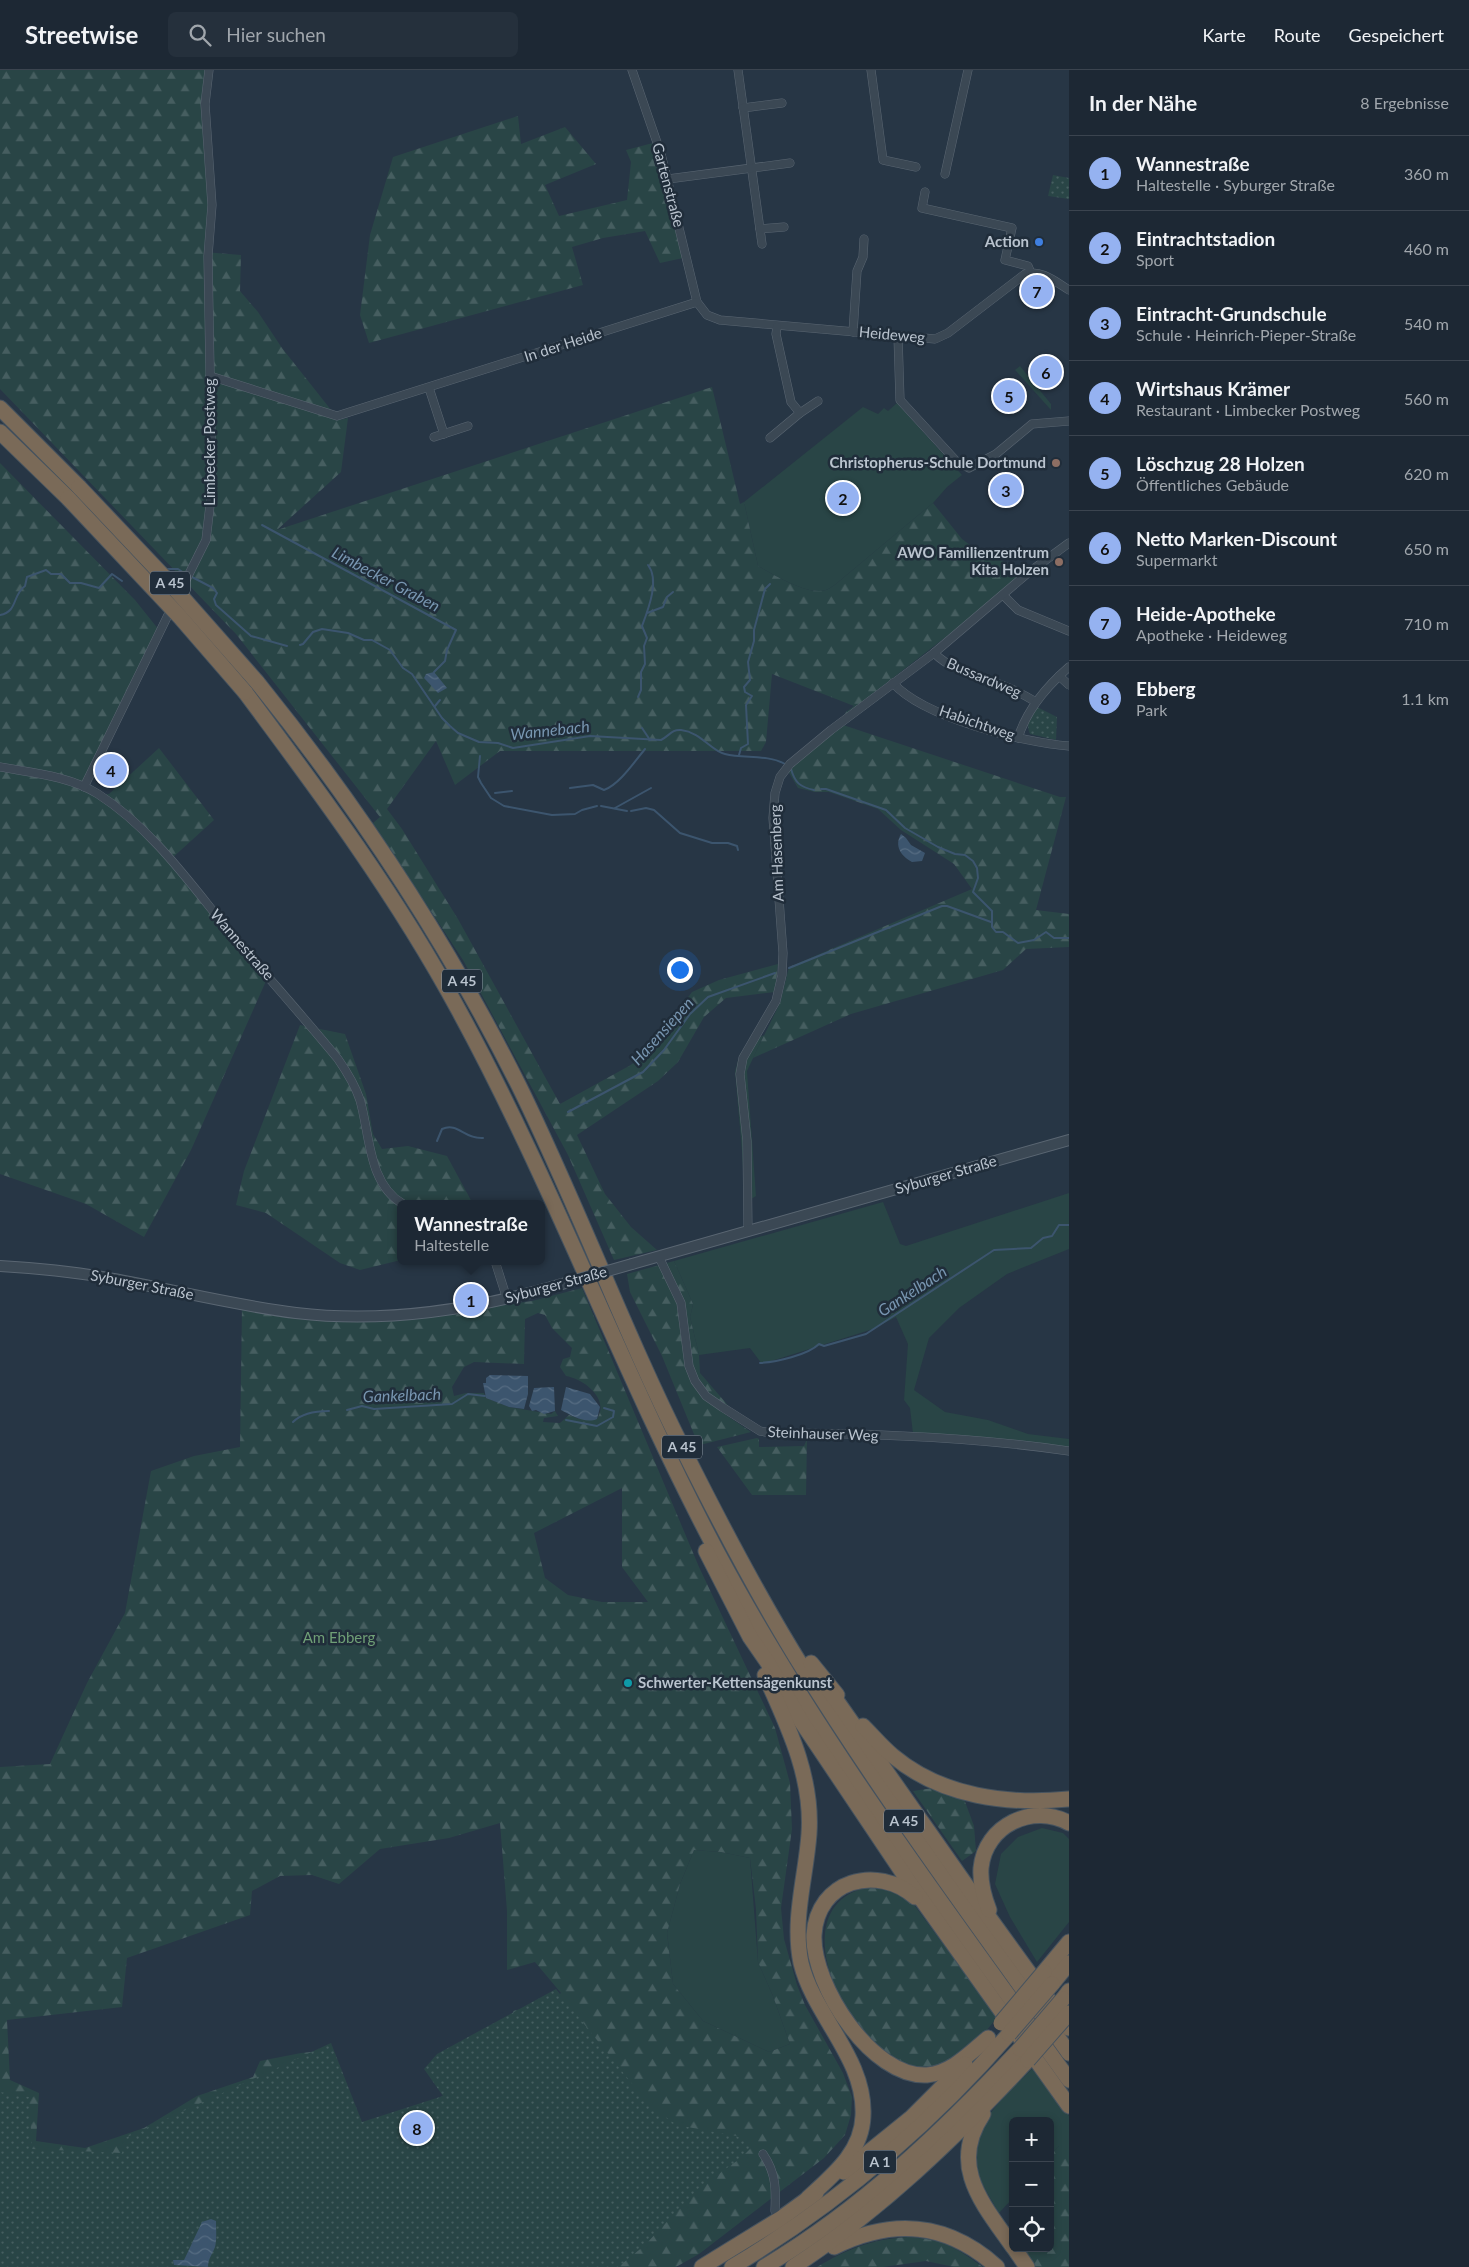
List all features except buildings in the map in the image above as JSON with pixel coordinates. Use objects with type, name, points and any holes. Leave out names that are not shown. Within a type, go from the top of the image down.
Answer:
[{"type":"highway","name":"A 45","points":[[0,408],[79,487],[167,580],[257,682],[332,779],[398,875],[438,937],[518,1085],[620,1308],[652,1385],[684,1451],[746,1568],[802,1667],[931,1860],[1069,2052]]},
{"type":"highway","name":"A 45","points":[[0,432],[68,498],[180,617],[245,692],[369,862],[416,935],[458,1007],[546,1183],[646,1408],[718,1554],[779,1659],[870,1801],[1069,2080]]},
{"type":"highway","points":[[620,1308],[750,1564],[811,1663],[1069,2028]]},
{"type":"highway","points":[[694,1506],[700,1538],[750,1637],[792,1736],[807,1792],[809,1833],[798,1913],[798,1945],[814,1998],[853,2068],[863,2095],[863,2118],[852,2153],[838,2170],[808,2198]]},
{"type":"highway","points":[[750,1637],[838,1777],[948,1937],[1069,2106]]},
{"type":"highway","points":[[811,1663],[859,1722],[893,1756],[925,1776],[955,1790],[993,1798],[1026,1801],[1069,1799]]},
{"type":"highway","points":[[995,1925],[984,1896],[981,1878],[983,1858],[994,1836],[1007,1825],[1029,1816],[1046,1815],[1069,1823]]},
{"type":"highway","points":[[948,1937],[912,1895],[895,1884],[869,1879],[848,1884],[829,1898],[819,1912],[814,1935],[817,1958],[833,1999],[864,2042],[889,2063],[917,2074],[939,2073],[960,2061],[988,2038],[1005,2029]]},
{"type":"highway","points":[[1048,1978],[1069,1942]]},
{"type":"highway","name":"A 1","points":[[732,2267],[819,2210],[889,2155],[951,2098],[1048,1978],[1069,1964]]},
{"type":"highway","name":"A 1","points":[[764,2267],[830,2223],[900,2168],[1024,2054],[1066,1995]]},
{"type":"highway","points":[[1009,2242],[976,2192],[969,2171],[969,2145],[975,2129],[1024,2054],[1069,2013]]},
{"type":"highway","points":[[702,2267],[780,2219],[880,2145],[912,2118],[988,2038]]},
{"type":"highway","points":[[797,2264],[870,2212],[909,2178],[1006,2084]]},
{"type":"highway","points":[[797,2264],[861,2235],[910,2228],[932,2231],[957,2239],[972,2247],[996,2267]]},
{"type":"highway","points":[[1016,2252],[1027,2267]]},
{"type":"street","name":"Limbecker Postweg","points":[[84,787],[164,621],[187,580],[206,540],[212,488],[208,256],[212,205],[205,104],[209,70]]},
{"type":"street","name":"Gartenstraße","points":[[632,70],[657,140],[668,179],[697,302]]},
{"type":"street","points":[[738,70],[762,244]]},
{"type":"street","points":[[871,70],[883,160],[916,167]]},
{"type":"street","points":[[945,174],[968,70]]},
{"type":"street","points":[[744,108],[782,103]]},
{"type":"street","points":[[668,179],[790,163]]},
{"type":"street","points":[[925,192],[922,208],[1012,228],[1005,260],[1028,266],[1031,273],[1042,275],[1069,290]]},
{"type":"street","points":[[760,229],[784,227]]},
{"type":"street","points":[[853,332],[857,271],[863,257],[864,239]]},
{"type":"street","name":"Heideweg","points":[[697,302],[703,312],[712,318],[777,327],[927,338],[942,337],[1021,277],[1031,273]]},
{"type":"street","name":"In der Heide","points":[[210,376],[337,416],[697,302]]},
{"type":"street","points":[[777,327],[776,334],[791,402],[800,413]]},
{"type":"street","points":[[898,336],[900,400],[957,462],[969,468],[996,454],[1032,424],[1069,421]]},
{"type":"street","points":[[429,388],[444,434]]},
{"type":"street","points":[[770,438],[818,401]]},
{"type":"street","points":[[434,438],[468,426]]},
{"type":"street","name":"Am Hasenberg","points":[[748,1231],[747,1141],[740,1074],[743,1058],[776,1001],[782,975],[783,953],[773,818],[778,782],[790,764],[810,747],[934,653],[1028,573],[1069,543]]},
{"type":"street","points":[[1003,595],[1018,610],[1069,631]]},
{"type":"street","name":"Bussardweg","points":[[934,653],[940,659],[964,672],[1003,686],[1036,702]]},
{"type":"street","points":[[1018,738],[1025,719],[1036,702],[1069,667]]},
{"type":"street","points":[[1059,676],[1069,685]]},
{"type":"street","name":"Habichtweg","points":[[893,683],[905,694],[954,718],[983,729],[1051,745],[1069,746]]},
{"type":"street","name":"Wannestraße","points":[[0,768],[49,775],[84,787],[120,810],[169,858],[338,1059],[352,1080],[360,1099],[379,1179],[388,1192],[398,1200]]},
{"type":"street","name":"Syburger Straße","points":[[0,1266],[100,1276],[236,1304],[297,1313],[333,1316],[427,1312],[507,1299],[1069,1140]]},
{"type":"street","name":"Steinhauser Weg","points":[[658,1257],[681,1303],[689,1366],[695,1381],[706,1396],[760,1431],[771,1434],[850,1434],[1017,1444],[1069,1451]]},
{"type":"street","points":[[495,1265],[507,1299]]},
{"type":"street","points":[[763,2154],[775,2177],[774,2211]]},
{"type":"green space","points":[[0,70],[205,70],[201,103],[208,205],[204,252],[241,255],[240,291],[339,420],[348,418],[341,472],[277,530],[712,387],[740,504],[744,502],[758,566],[801,587],[810,590],[826,590],[836,584],[933,503],[962,539],[982,554],[1026,569],[965,622],[849,712],[843,725],[1060,797],[1066,797],[1036,910],[1069,914],[1069,947],[1026,949],[1003,970],[851,1014],[753,1058],[780,1003],[789,967],[972,889],[954,864],[901,830],[878,809],[829,792],[815,792],[798,788],[788,771],[840,727],[846,712],[854,706],[772,674],[766,742],[761,751],[500,751],[455,785],[436,741],[387,809],[402,829],[458,919],[560,1104],[644,1056],[692,992],[719,980],[778,964],[775,992],[726,998],[704,1017],[678,1062],[658,1081],[577,1135],[605,1194],[631,1227],[657,1250],[614,1260],[568,1155],[463,960],[373,823],[380,817],[236,634],[0,389]]},
{"type":"green space","points":[[518,116],[521,144],[565,127],[596,164],[545,185],[559,216],[627,200],[631,162],[626,150],[653,143],[664,179],[683,258],[660,263],[645,231],[603,238],[572,247],[583,285],[369,343],[360,315],[370,235],[393,157]]},
{"type":"green space","points":[[1053,175],[1069,178],[1069,199],[1048,196]]},
{"type":"green space","points":[[1020,366],[1051,404],[1051,410],[1015,370]]},
{"type":"green space","points":[[897,403],[962,475],[947,487],[933,503],[827,590],[810,590],[801,587],[758,566],[744,502],[863,407],[878,414],[884,408],[888,411]]},
{"type":"green space","points":[[0,463],[135,600],[159,630],[85,787],[98,795],[109,794],[159,748],[214,820],[170,860],[270,972],[191,1150],[144,1237],[86,1204],[0,1174]]},
{"type":"green space","points":[[1037,707],[1057,717],[1056,740],[1030,734],[1028,723]]},
{"type":"green space","points":[[300,1025],[345,1034],[366,1094],[373,1134],[382,1149],[408,1146],[447,1156],[471,1200],[397,1200],[397,1261],[360,1270],[340,1263],[266,1213],[236,1205],[244,1171]]},
{"type":"green space","points":[[764,1035],[747,1071],[756,1196],[745,1203],[735,1071],[740,1054],[748,1043]]},
{"type":"green space","points":[[1069,1193],[1069,1249],[1007,1274],[959,1308],[929,1338],[914,1390],[945,1412],[988,1420],[1028,1434],[1069,1439],[1069,1448],[913,1434],[910,1408],[904,1400],[908,1344],[896,1317],[873,1329],[762,1364],[750,1348],[699,1355],[690,1317],[693,1304],[674,1261],[883,1202],[900,1244],[906,1246]]},
{"type":"green space","points":[[674,1261],[693,1304],[690,1317],[699,1355],[700,1373],[732,1410],[726,1415],[751,1432],[698,1444],[662,1356],[630,1292],[627,1274]]},
{"type":"green space","name":"Am Ebberg","points":[[582,1288],[699,1567],[775,1728],[790,1783],[792,1829],[781,1908],[784,1939],[797,1985],[805,2005],[843,2073],[852,2097],[851,2115],[845,2135],[824,2158],[699,2254],[676,2267],[0,2267],[0,1767],[50,1764],[87,1683],[125,1613],[151,1471],[194,1456],[240,1447],[242,1307],[333,1317],[465,1311],[532,1301]],"holes":[[[538,1313],[545,1315],[552,1328],[572,1348],[570,1357],[563,1359],[560,1367],[566,1376],[580,1381],[598,1397],[600,1412],[597,1419],[579,1419],[569,1415],[560,1423],[543,1422],[544,1418],[558,1416],[555,1411],[551,1414],[509,1407],[486,1398],[484,1393],[466,1393],[454,1396],[452,1387],[464,1367],[474,1362],[524,1364],[525,1319]],[[622,1488],[622,1567],[648,1602],[602,1602],[568,1595],[545,1578],[534,1533]],[[500,1823],[507,1911],[507,1970],[535,1962],[561,1993],[551,2001],[513,2011],[523,2045],[444,2095],[401,2117],[358,2124],[330,2050],[301,2053],[260,2061],[253,2077],[197,2096],[144,2128],[85,2148],[36,2141],[39,2093],[10,2080],[7,2020],[122,2007],[127,1958],[250,1915],[252,1891],[280,1876],[312,1875],[339,1884],[380,1849],[449,1838]],[[694,1850],[721,1852],[750,1858],[756,1909],[758,1962],[773,1996],[790,2044],[769,2052],[703,2021],[673,1984],[667,1933],[680,1884]]]},
{"type":"green space","points":[[759,1439],[759,1447],[804,1446],[807,1439],[806,1495],[752,1495],[717,1447]]},
{"type":"green space","points":[[933,1788],[964,1799],[974,1826],[976,1851],[962,1861],[913,1791]]},
{"type":"green space","points":[[1042,1828],[1063,1833],[1069,1839],[1069,1922],[1037,1962],[1010,1917],[995,1884],[1001,1854],[1018,1837]]},
{"type":"green space","points":[[694,1850],[721,1852],[750,1858],[758,1962],[773,1996],[790,2044],[769,2052],[703,2021],[673,1984],[667,1933],[680,1884]]},
{"type":"green space","points":[[870,1887],[892,1889],[912,1902],[997,2017],[977,2041],[952,2060],[932,2067],[904,2063],[878,2046],[854,2020],[836,1988],[826,1955],[827,1924],[840,1900]]},
{"type":"green space","points":[[556,1989],[650,2106],[677,2125],[736,2136],[752,2147],[741,2158],[700,2187],[644,2246],[618,2267],[0,2267],[0,2092],[29,2097],[32,2149],[122,2153],[125,2138],[331,2043],[362,2122],[443,2096],[424,2069],[437,2054]]},
{"type":"green space","points":[[1034,2067],[1069,2116],[1069,2146],[1059,2146],[1054,2152],[1054,2117],[1009,2117],[1009,2202],[999,2213],[983,2186],[976,2169],[974,2154],[977,2139],[983,2125],[1002,2099]]},
{"type":"green space","points":[[1059,2146],[1069,2146],[1069,2267],[1036,2267],[1026,2252],[1054,2252],[1054,2152]]},
{"type":"green space","points":[[908,2237],[931,2240],[948,2245],[983,2267],[954,2267],[926,2261],[883,2267],[817,2267],[860,2246],[883,2240]]},
{"type":"water","points":[[434,672],[447,688],[438,693],[424,678],[426,674]]},
{"type":"water","points":[[901,834],[911,845],[925,853],[922,861],[912,862],[902,854],[898,843]]},
{"type":"water","points":[[490,1375],[528,1376],[528,1394],[524,1409],[509,1407],[486,1398],[483,1383],[486,1383],[486,1378]]},
{"type":"water","points":[[554,1387],[555,1411],[544,1414],[536,1410],[532,1411],[529,1406],[534,1388]]},
{"type":"water","points":[[566,1387],[590,1394],[600,1407],[597,1419],[584,1420],[561,1410]]},
{"type":"water","points":[[211,2219],[216,2221],[216,2241],[208,2267],[174,2265],[173,2260],[184,2260],[202,2222]]},
{"type":"waterway","name":"Limbecker Graben","points":[[262,525],[456,630],[447,650],[445,661],[434,672]]},
{"type":"waterway","points":[[638,697],[641,690],[641,672],[645,664],[644,646],[647,638],[642,626],[650,604],[653,587],[653,579],[648,565]]},
{"type":"waterway","name":"Wannebach","points":[[166,569],[178,569],[187,575]]},
{"type":"waterway","name":"Wannebach","points":[[0,615],[10,610],[18,594],[25,586],[27,577],[46,570],[51,574],[61,574],[70,583],[81,583],[99,588],[112,574],[122,581]]},
{"type":"waterway","name":"Wannebach","points":[[192,577],[213,588],[217,593],[214,599],[216,605],[251,636],[287,646]]},
{"type":"waterway","points":[[739,755],[741,748],[748,744],[746,705],[752,696],[745,692],[744,687],[750,680],[748,662],[765,589],[770,584]]},
{"type":"waterway","points":[[647,613],[663,607],[667,597],[673,592]]},
{"type":"waterway","name":"Wannebach","points":[[300,645],[313,632],[322,629],[348,633],[364,640],[372,640],[390,650],[403,668],[412,674],[442,718],[450,726],[458,733],[479,742],[498,743],[513,748],[590,736],[661,740],[673,732],[681,730],[694,734],[725,754],[771,759],[785,764]]},
{"type":"waterway","name":"Limbecker Graben","points":[[435,706],[440,700]]},
{"type":"waterway","points":[[642,728],[650,740]]},
{"type":"waterway","points":[[570,788],[593,785],[604,790],[610,787],[626,772],[645,749]]},
{"type":"waterway","points":[[480,756],[478,777],[491,798],[504,806],[552,815],[575,814],[597,806]]},
{"type":"waterway","name":"Wannebach","points":[[791,769],[794,778],[799,784],[814,790]]},
{"type":"waterway","points":[[615,808],[651,788]]},
{"type":"waterway","name":"Wannebach","points":[[821,789],[826,789],[886,810],[905,828],[938,847],[955,854],[965,855],[973,861],[977,868],[978,878],[973,892],[992,911],[992,927],[996,932],[1003,932],[1018,943],[1034,940],[1046,932],[1054,938],[1069,938]]},
{"type":"waterway","points":[[495,793],[512,791]]},
{"type":"waterway","points":[[601,806],[627,811]]},
{"type":"waterway","points":[[631,811],[646,808],[654,810],[680,833],[712,843],[728,843],[737,846],[738,850]]},
{"type":"waterway","name":"Hasensiepen","points":[[789,968],[942,906],[947,906],[991,922]]},
{"type":"waterway","name":"Hasensiepen","points":[[568,1112],[643,1072],[664,1050],[690,1014],[708,997],[775,973]]},
{"type":"waterway","name":"Hasensiepen","points":[[437,1141],[442,1129],[448,1127],[476,1138],[483,1138]]},
{"type":"waterway","name":"Gankelbach","points":[[760,1363],[800,1355],[819,1344],[824,1346],[866,1334],[994,1250],[1031,1248],[1043,1238],[1052,1236],[1059,1225],[1069,1225]]},
{"type":"waterway","name":"Gankelbach","points":[[347,1410],[362,1406],[374,1409],[452,1404],[468,1394],[485,1396]]},
{"type":"waterway","name":"Gankelbach","points":[[566,1420],[597,1426],[613,1417],[614,1411],[604,1408]]},
{"type":"waterway","name":"Gankelbach","points":[[293,1422],[301,1416],[310,1413],[329,1411]]},
{"type":"place","name":"Action","points":[[1039,242]]},
{"type":"place","name":"Heide-Apotheke","points":[[1037,291]]},
{"type":"place","name":"Netto Marken-Discount","points":[[1046,372]]},
{"type":"place","name":"Löschzug 28 Holzen","points":[[1009,396]]},
{"type":"place","name":"Christopherus-Schule Dortmund","points":[[1056,463]]},
{"type":"place","name":"Eintracht-Grundschule","points":[[1006,490]]},
{"type":"place","name":"Eintrachtstadion","points":[[843,498]]},
{"type":"place","name":"AWO Familienzentrum Kita Holzen","points":[[1059,562]]},
{"type":"place","name":"Wirtshaus Krämer","points":[[111,770]]},
{"type":"place","name":"Wannestraße","points":[[471,1300]]},
{"type":"place","name":"Schwerter-Kettensägenkunst","points":[[628,1683]]},
{"type":"place","name":"Ebberg","points":[[417,2128]]}]
